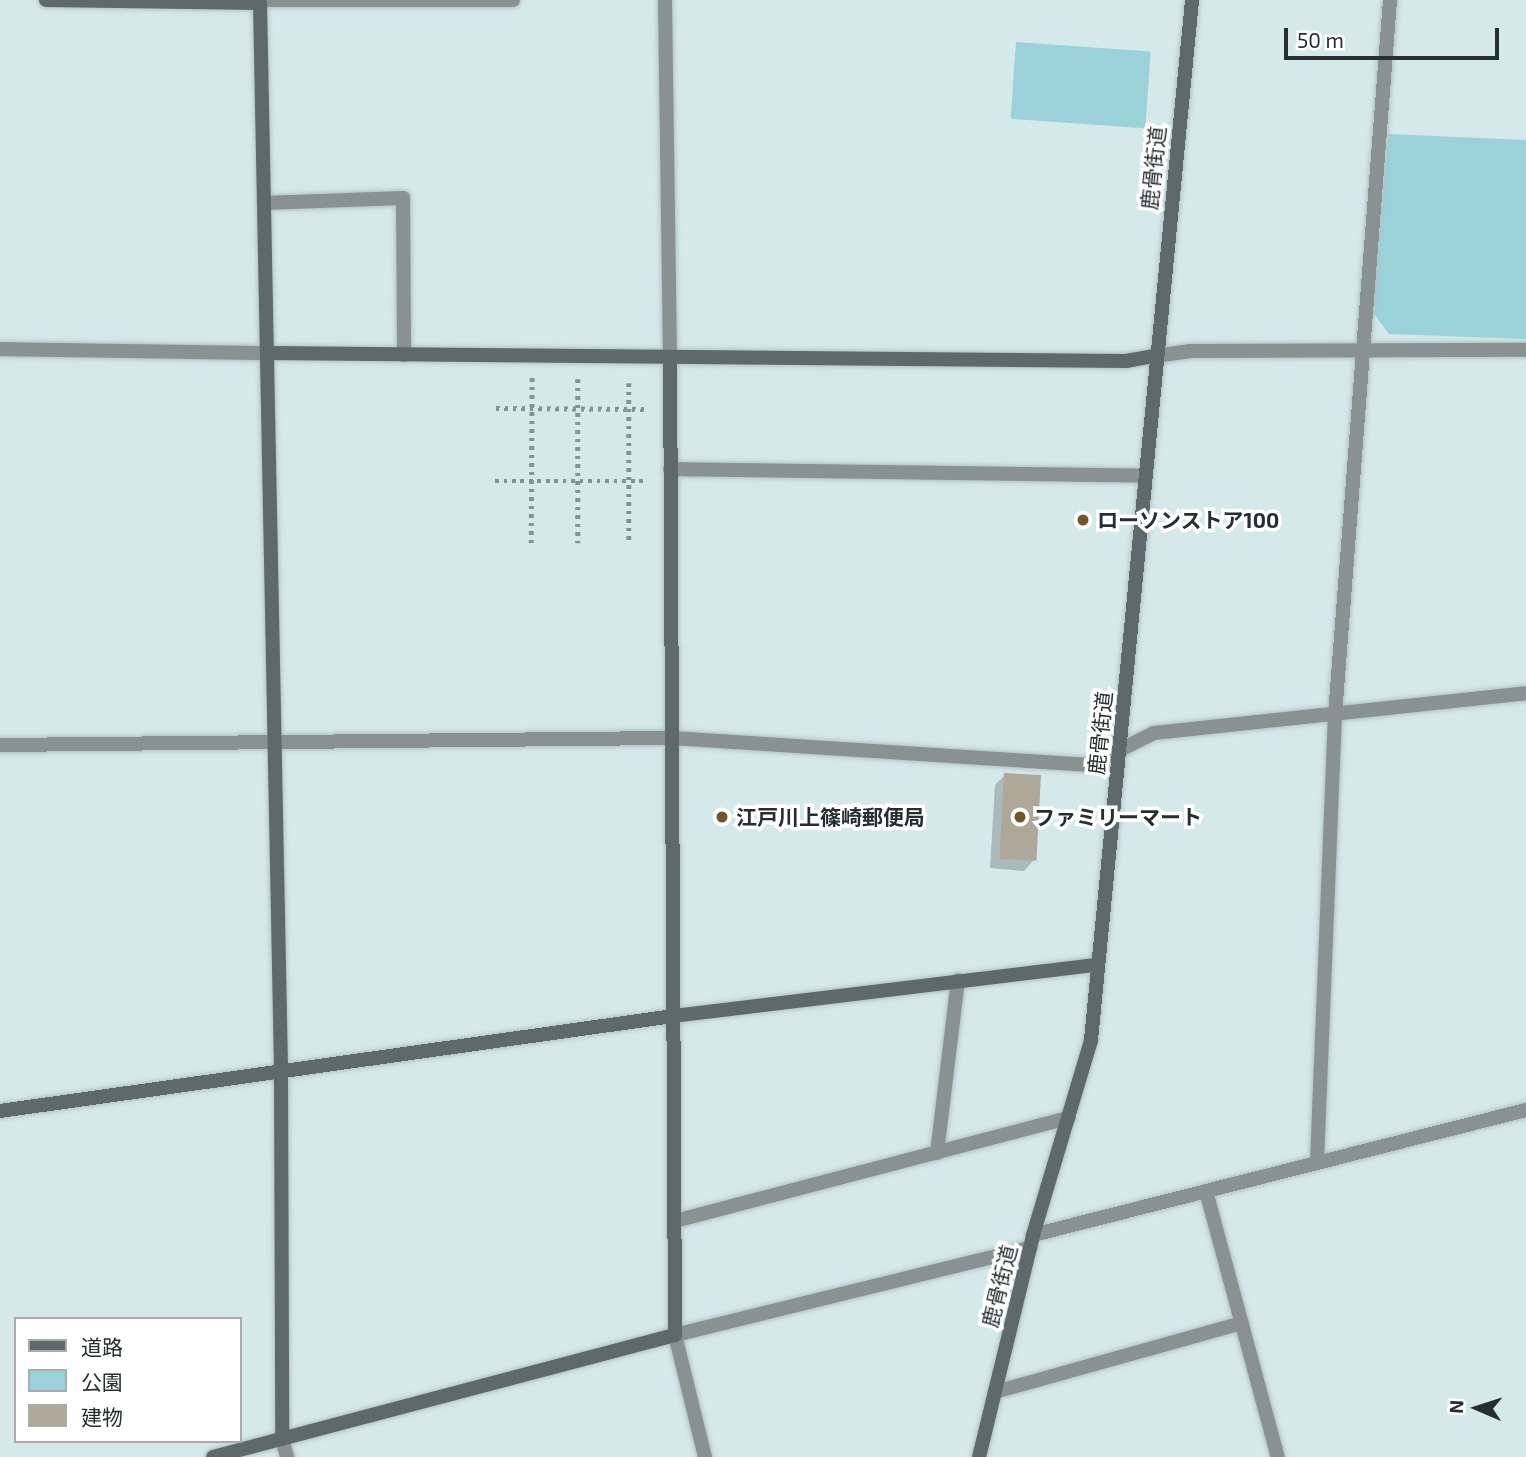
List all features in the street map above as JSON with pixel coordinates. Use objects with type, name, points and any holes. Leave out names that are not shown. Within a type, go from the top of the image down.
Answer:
[{"type":"street","points":[[46,0],[513,0]]},
{"type":"street","points":[[665,0],[670,358],[675,1335],[705,1457]]},
{"type":"street","name":"鹿骨街道","points":[[979,1457],[1032,1242],[1091,1040],[1146,476],[1155,356],[1192,0]]},
{"type":"street","points":[[1317,1162],[1335,715],[1390,0]]},
{"type":"street","points":[[260,2],[281,1071],[282,1439],[287,1457]]},
{"type":"street","points":[[264,204],[403,198],[404,355]]},
{"type":"street","points":[[0,349],[1126,361],[1191,351],[1526,350]]},
{"type":"street","points":[[670,469],[1146,476]]},
{"type":"street","points":[[0,745],[275,745],[672,738],[1090,765],[1154,733],[1526,693]]},
{"type":"street","points":[[0,1111],[673,1016],[1097,965]]},
{"type":"street","points":[[937,1153],[958,980]]},
{"type":"street","points":[[213,1457],[1032,1242],[1206,1191],[1526,1110]]},
{"type":"street","points":[[674,1221],[1069,1118]]},
{"type":"street","points":[[1206,1191],[1278,1457]]},
{"type":"street","points":[[995,1392],[1242,1323]]},
{"type":"path","points":[[531,543],[532,376]]},
{"type":"path","points":[[578,379],[579,543]]},
{"type":"path","points":[[629,383],[629,543]]},
{"type":"path","points":[[496,408],[647,409]]},
{"type":"path","points":[[495,481],[646,481]]},
{"type":"green space","points":[[1016,42],[1151,51],[1145,128],[1011,119]]},
{"type":"green space","points":[[1388,134],[1526,140],[1526,339],[1389,334],[1372,311]]},
{"type":"building","name":"ファミリーマート","points":[[1004,773],[1041,775],[1036,861],[999,859]]},
{"type":"place","name":"ローソンストア100","points":[[1083,520]]},
{"type":"place","name":"江戸川上篠崎郵便局","points":[[722,817]]},
{"type":"place","name":"ファミリーマート","points":[[1020,817]]}]
